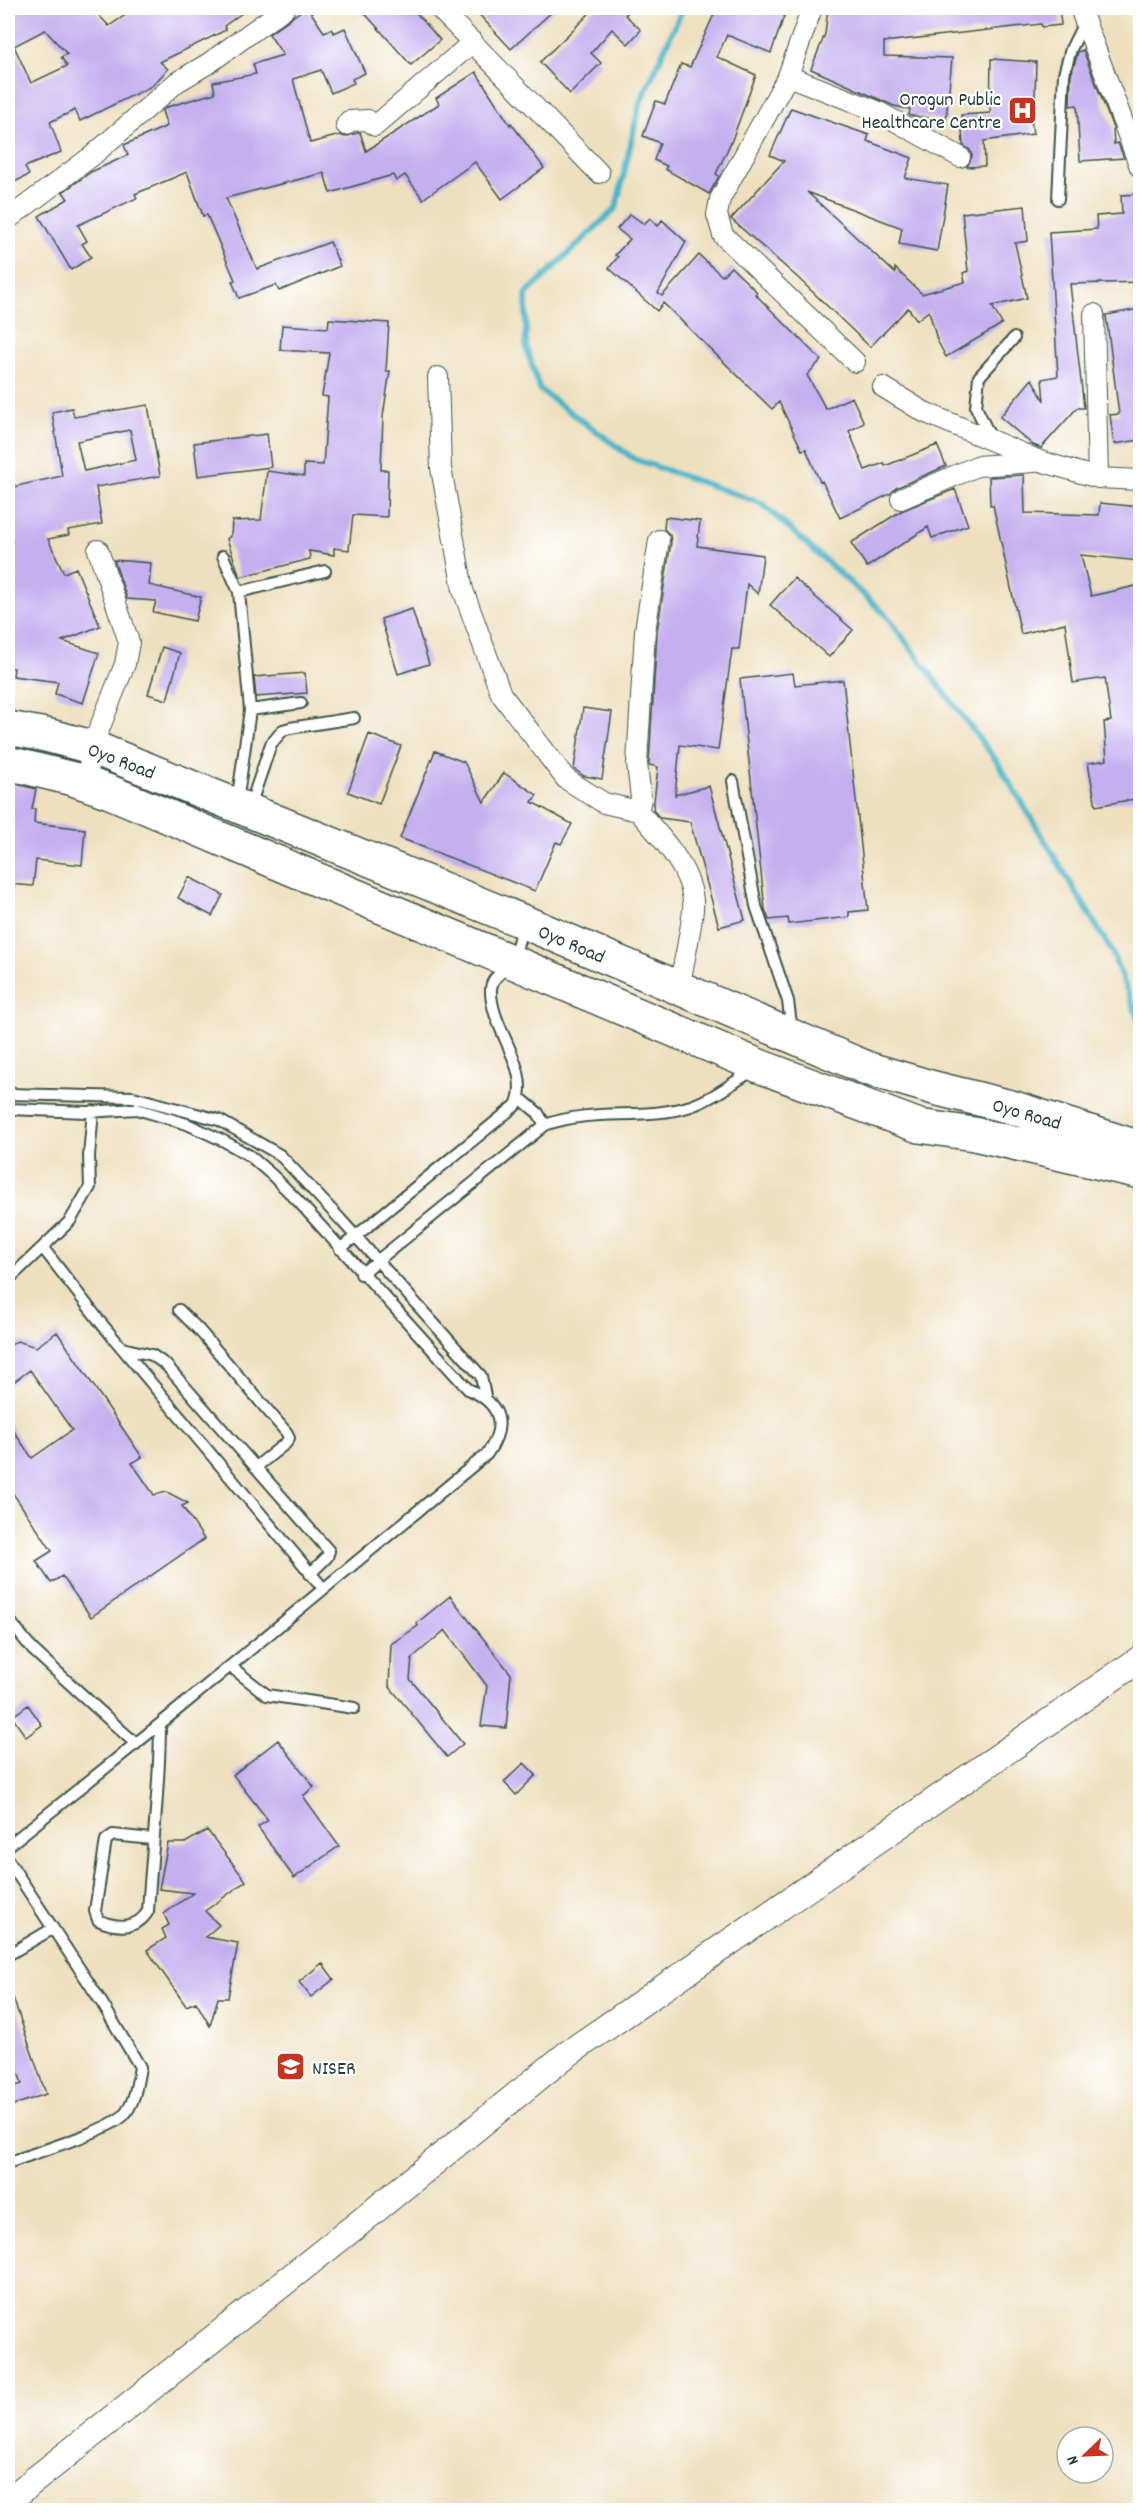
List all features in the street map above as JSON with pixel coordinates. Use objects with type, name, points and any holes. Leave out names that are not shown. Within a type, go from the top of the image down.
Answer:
[{"type":"highway","name":"Oyo Road","points":[[8,728],[92,747],[524,922],[869,1069],[1011,1107],[1140,1148]]},
{"type":"highway","name":"Oyo Road","points":[[8,763],[86,784],[759,1066],[919,1126],[974,1134],[1140,1172]]},
{"type":"street","points":[[8,219],[93,156],[177,82],[209,63],[285,8]]},
{"type":"street","points":[[439,8],[598,172]]},
{"type":"street","points":[[812,8],[788,76],[720,199],[717,215],[723,235],[855,362]]},
{"type":"street","points":[[1083,14],[1140,167]]},
{"type":"street","points":[[346,125],[349,121],[368,120],[375,126],[473,42]]},
{"type":"street","points":[[788,76],[877,111],[960,157]]},
{"type":"street","points":[[1094,314],[1098,478]]},
{"type":"street","points":[[438,377],[441,468],[463,590],[501,694],[566,779],[604,803],[638,811],[668,844],[686,876],[693,908],[679,988]]},
{"type":"street","points":[[883,387],[924,412],[1040,461],[1098,478],[1140,480]]},
{"type":"street","points":[[901,499],[976,466],[1040,461]]},
{"type":"street","points":[[638,811],[641,799],[637,763],[645,631],[659,540]]},
{"type":"street","points":[[86,784],[92,747],[125,664],[129,642],[98,550]]},
{"type":"street","points":[[8,2501],[358,2224],[566,2055],[1140,1659]]},
{"type":"lane","points":[[1058,199],[1064,74],[1083,14]]},
{"type":"lane","points":[[992,441],[976,406],[980,377],[1014,338]]},
{"type":"lane","points":[[223,556],[239,592],[250,710],[243,808]]},
{"type":"lane","points":[[239,592],[325,571]]},
{"type":"lane","points":[[250,710],[301,703]]},
{"type":"lane","points":[[243,808],[276,736],[291,728],[354,718]]},
{"type":"lane","points":[[733,781],[756,906],[788,1001],[793,1038]]},
{"type":"lane","points":[[340,1249],[516,1105],[520,1098],[522,1086],[490,989],[495,977],[511,962],[524,922]]},
{"type":"lane","points":[[361,1274],[544,1125],[568,1116],[668,1111],[690,1106],[708,1099],[759,1066]]},
{"type":"lane","points":[[8,1094],[133,1097],[219,1120],[280,1155],[481,1376],[485,1396],[494,1407],[500,1429],[496,1441],[487,1454],[136,1744],[8,1846]]},
{"type":"lane","points":[[520,1098],[538,1113],[544,1125]]},
{"type":"lane","points":[[8,1110],[93,1112],[137,1109],[187,1124],[250,1156],[272,1175],[468,1389],[485,1396]]},
{"type":"lane","points":[[8,1280],[70,1221],[90,1187],[89,1155],[93,1112]]},
{"type":"lane","points":[[43,1248],[122,1348],[323,1588]]},
{"type":"lane","points":[[179,1311],[199,1330],[287,1433],[289,1438],[286,1443],[256,1467]]},
{"type":"lane","points":[[122,1348],[152,1355],[166,1365],[329,1551],[327,1557],[310,1574]]},
{"type":"lane","points":[[8,1619],[33,1650],[136,1744]]},
{"type":"lane","points":[[230,1666],[267,1695],[354,1708]]},
{"type":"lane","points":[[152,1839],[112,1835],[106,1840],[95,1911],[98,1920],[132,1926],[142,1920],[148,1911],[152,1839],[160,1769],[160,1724]]},
{"type":"lane","points":[[8,1860],[102,2003],[140,2067],[134,2096],[123,2115],[96,2130],[8,2163]]},
{"type":"lane","points":[[8,1955],[52,1929]]},
{"type":"building","points":[[8,8],[92,8],[109,26],[136,8],[249,8],[224,26],[226,30],[160,62],[168,69],[152,86],[80,121],[75,110],[50,122],[61,152],[25,167],[29,175],[8,185]],"holes":[[[45,30],[67,54],[61,57],[67,66],[31,83],[14,46]]]},
{"type":"building","points":[[308,8],[324,32],[331,29],[334,33],[345,28],[365,73],[352,79],[354,83],[331,93],[321,70],[293,79],[310,143],[360,132],[366,151],[439,104],[436,98],[476,72],[510,125],[511,123],[544,168],[502,199],[475,162],[423,199],[405,175],[396,181],[393,175],[330,193],[324,173],[226,198],[257,269],[330,242],[340,266],[279,291],[276,285],[239,298],[232,281],[235,280],[207,215],[203,216],[187,172],[135,194],[137,198],[78,225],[87,241],[82,244],[91,257],[71,270],[39,216],[68,199],[63,192],[91,172],[128,155],[124,145],[167,126],[162,111],[167,107],[215,93],[213,82],[256,74],[253,64],[283,55],[269,34]]},
{"type":"building","points":[[360,8],[412,8],[440,40],[411,65]]},
{"type":"building","points":[[473,8],[556,8],[511,49]]},
{"type":"building","points":[[595,8],[632,8],[625,15],[641,30],[628,44],[612,29],[591,53],[601,63],[570,94],[540,62]]},
{"type":"building","points":[[717,8],[787,8],[771,53],[727,35],[717,57],[756,75],[732,140],[716,174],[719,176],[709,194],[665,169],[667,166],[654,160],[660,143],[643,136],[656,101],[665,104],[681,64],[690,67]]},
{"type":"building","points":[[828,8],[1059,8],[1061,25],[1042,27],[1041,24],[884,42],[884,56],[952,58],[946,120],[909,115],[910,109],[894,106],[811,69],[825,34]]},
{"type":"building","points":[[1083,50],[1113,128],[1114,144],[1118,143],[1124,158],[1080,161],[1077,105],[1070,106],[1071,75],[1078,52]]},
{"type":"building","points":[[991,59],[1036,62],[1035,97],[1028,97],[1033,134],[984,141],[985,166],[967,167],[972,156],[970,150],[963,145],[961,115],[990,113]]},
{"type":"building","points":[[791,108],[869,135],[867,141],[912,158],[905,178],[948,185],[937,251],[899,244],[902,228],[807,192],[895,273],[895,268],[922,294],[965,282],[963,273],[968,271],[962,213],[1025,206],[1028,241],[1015,243],[1027,298],[992,306],[1002,324],[946,357],[937,340],[929,311],[917,320],[908,308],[870,347],[797,277],[731,219],[784,161],[770,155]]},
{"type":"building","points":[[1140,194],[1140,282],[1070,284],[1084,408],[1077,408],[1041,448],[1033,445],[1000,417],[1032,379],[1044,401],[1042,379],[1058,376],[1049,232],[1097,229],[1096,216],[1122,214],[1121,195]]},
{"type":"building","points":[[630,214],[644,224],[650,218],[658,226],[662,220],[686,242],[658,293],[662,296],[699,255],[722,276],[731,267],[821,360],[807,375],[826,409],[852,397],[864,423],[849,431],[865,470],[884,463],[885,466],[937,445],[946,466],[896,488],[890,494],[840,518],[822,481],[820,482],[806,449],[802,450],[779,402],[772,409],[663,303],[657,311],[609,268],[618,257],[615,255],[630,239],[617,229]]},
{"type":"building","points":[[1140,309],[1140,440],[1114,444],[1110,415],[1119,414],[1106,315]]},
{"type":"building","points":[[329,319],[389,323],[386,371],[390,371],[383,416],[381,470],[388,470],[387,517],[353,515],[349,550],[334,548],[334,555],[309,551],[310,559],[240,577],[227,539],[231,535],[232,521],[261,520],[267,471],[304,476],[304,464],[323,465],[328,397],[322,396],[329,353],[280,350],[282,325],[328,328]]},
{"type":"building","points":[[148,405],[160,476],[96,487],[102,524],[68,530],[69,535],[48,539],[64,573],[76,568],[100,626],[62,641],[99,653],[83,703],[55,694],[58,682],[13,676],[14,668],[8,667],[8,544],[12,543],[8,528],[8,488],[62,476],[52,412],[72,408],[74,417]],"holes":[[[130,430],[136,460],[84,471],[77,441]]]},
{"type":"building","points":[[267,434],[271,467],[198,476],[194,443]]},
{"type":"building","points":[[1024,475],[1025,513],[1099,515],[1100,503],[1140,507],[1140,561],[1081,555],[1091,596],[1140,585],[1140,798],[1096,806],[1088,763],[1107,760],[1104,722],[1111,721],[1105,678],[1073,683],[1065,623],[1021,634],[993,505],[990,505],[989,477]]},
{"type":"building","points":[[955,489],[968,525],[932,538],[928,527],[867,567],[851,543],[901,511]]},
{"type":"building","points":[[665,517],[700,521],[697,546],[763,555],[758,594],[747,584],[739,649],[732,649],[718,750],[680,745],[675,795],[709,786],[745,920],[719,927],[690,822],[660,818],[653,810],[658,767],[649,765],[649,763],[657,632],[671,542],[670,535],[664,529]]},
{"type":"building","points":[[114,560],[151,563],[149,585],[201,597],[195,621],[153,612],[156,601],[127,599]]},
{"type":"building","points":[[794,578],[853,630],[829,657],[770,605]]},
{"type":"building","points":[[412,609],[429,664],[398,674],[381,619]]},
{"type":"building","points":[[162,647],[180,653],[167,700],[148,694]]},
{"type":"building","points":[[305,673],[307,693],[256,697],[254,677]]},
{"type":"building","points":[[793,673],[795,685],[843,680],[868,910],[849,912],[849,917],[789,924],[788,918],[769,920],[765,909],[740,679]]},
{"type":"building","points":[[583,708],[612,712],[602,779],[584,776],[574,769]]},
{"type":"building","points":[[369,734],[401,746],[379,804],[348,792]]},
{"type":"building","points":[[435,751],[464,762],[484,802],[504,773],[537,795],[532,802],[572,824],[561,844],[556,842],[535,891],[400,838]]},
{"type":"building","points":[[8,782],[36,789],[32,809],[35,809],[34,823],[85,829],[82,865],[36,860],[33,886],[8,884]]},
{"type":"building","points":[[189,877],[223,895],[212,916],[178,898]]},
{"type":"building","points":[[57,1332],[142,1457],[132,1463],[154,1495],[167,1492],[188,1503],[182,1506],[204,1539],[91,1617],[62,1576],[51,1583],[36,1561],[52,1551],[8,1486],[8,1423],[32,1458],[72,1430],[30,1370],[8,1386],[8,1347],[17,1341],[36,1347]]},
{"type":"building","points":[[450,1596],[511,1674],[506,1728],[481,1726],[487,1686],[445,1630],[412,1658],[410,1679],[463,1744],[447,1757],[389,1686],[391,1644],[418,1626],[417,1623]]},
{"type":"building","points":[[28,1705],[42,1725],[26,1737],[12,1717]]},
{"type":"building","points":[[278,1740],[314,1787],[303,1796],[339,1846],[294,1878],[258,1827],[268,1820],[233,1775]]},
{"type":"building","points":[[524,1763],[536,1775],[516,1795],[504,1782]]},
{"type":"building","points":[[207,1830],[246,1881],[205,1911],[219,1925],[205,1937],[238,1943],[228,1998],[218,1998],[210,2026],[196,2002],[186,2006],[147,1950],[166,1938],[162,1929],[169,1925],[164,1914],[193,1893],[159,1889],[168,1843],[185,1843]]},
{"type":"building","points":[[322,1963],[334,1979],[311,1997],[299,1982]]},
{"type":"building","points":[[8,1989],[10,1989],[46,2094],[8,2107],[8,2088],[22,2084],[10,2047],[8,2047]]},
{"type":"waterway","points":[[683,8],[640,103],[616,208],[526,294],[526,347],[540,390],[634,459],[761,503],[885,614],[998,763],[1111,950],[1140,1023]]},
{"type":"place","name":"Orogun Public Healthcare Centre","points":[[1022,110]]},
{"type":"place","name":"NISER","points":[[291,2067]]}]
